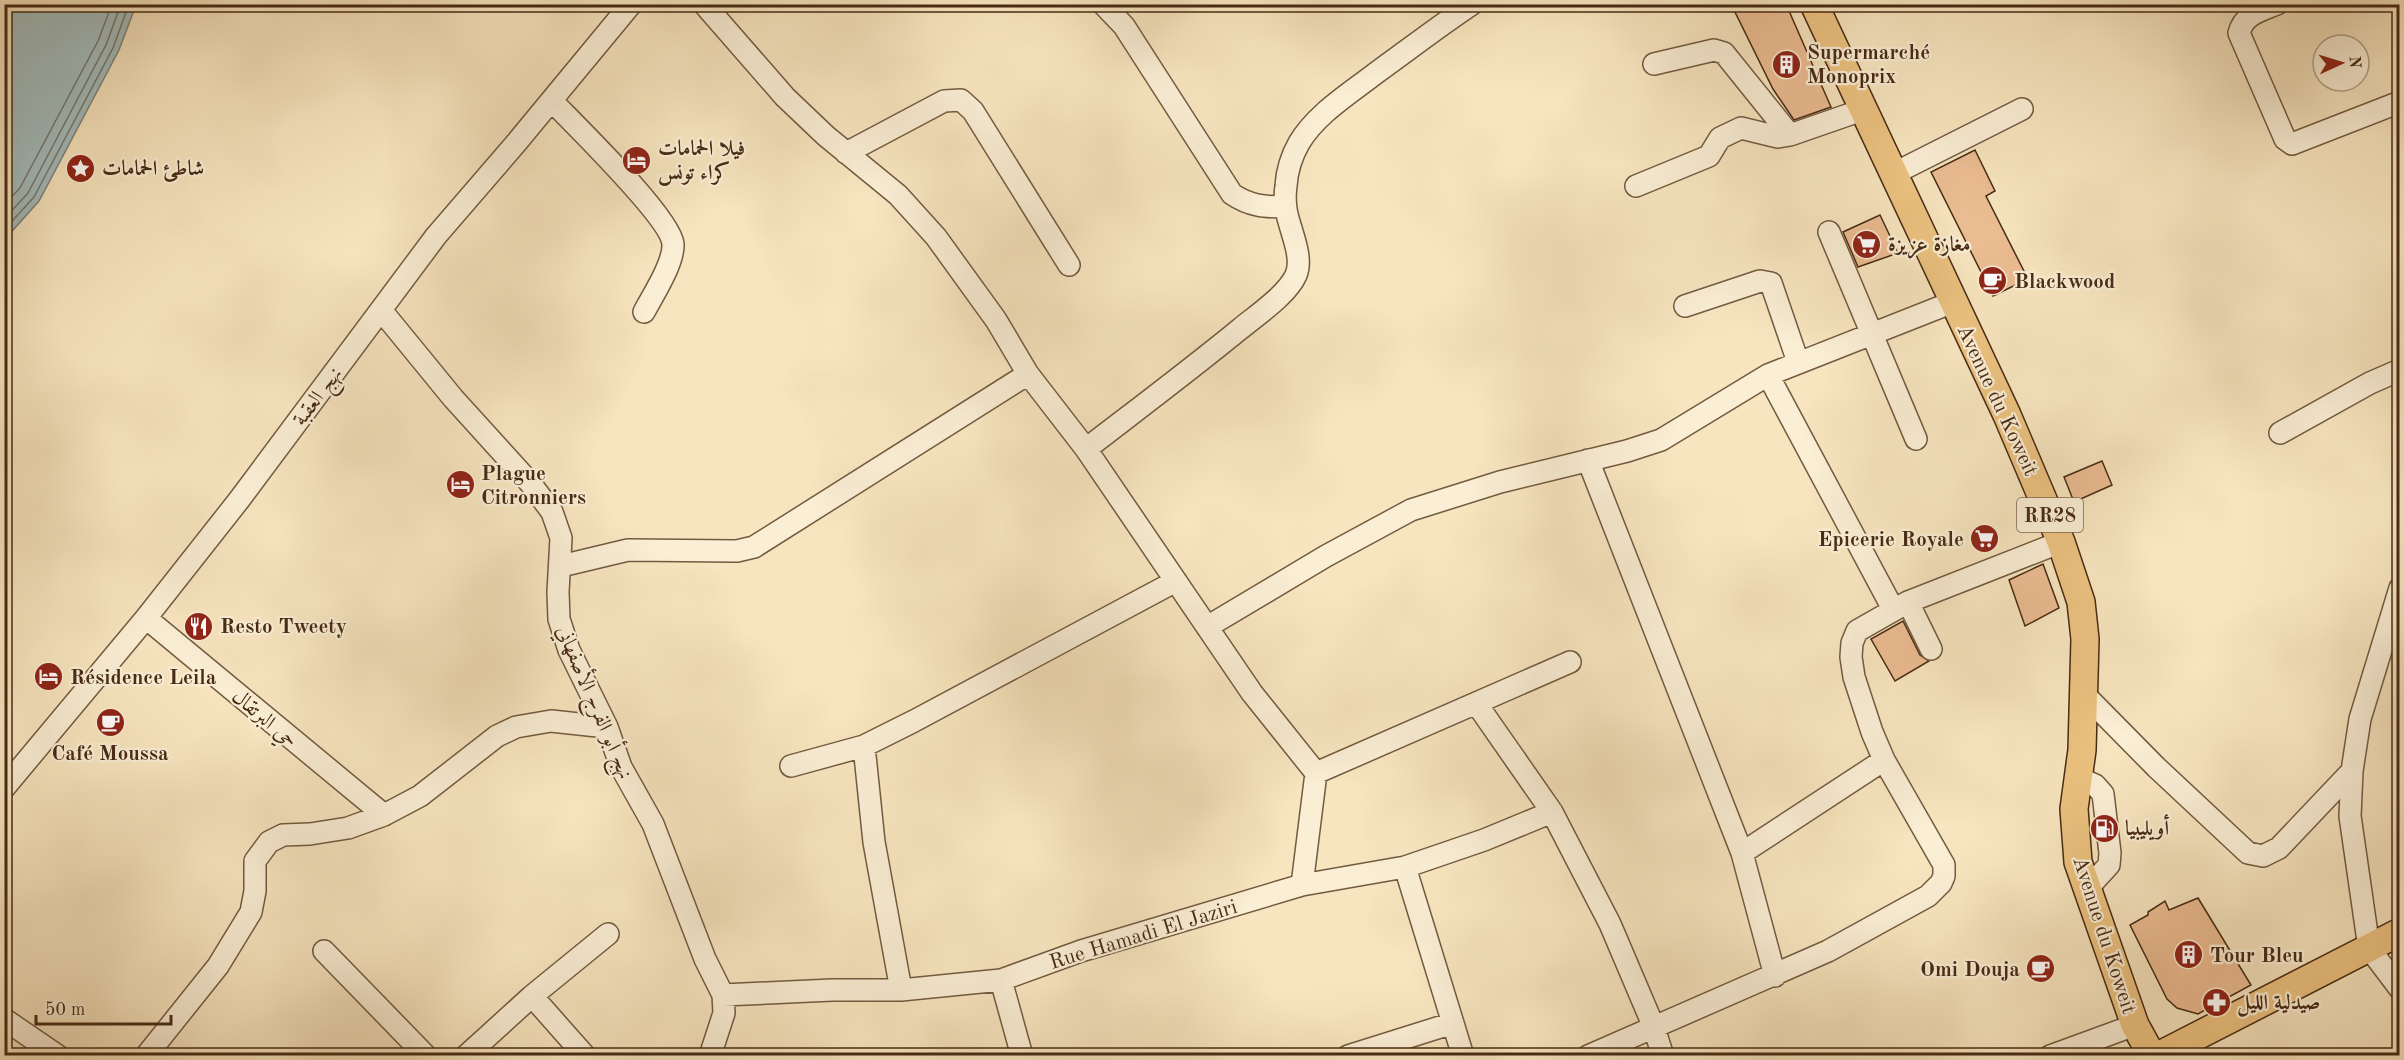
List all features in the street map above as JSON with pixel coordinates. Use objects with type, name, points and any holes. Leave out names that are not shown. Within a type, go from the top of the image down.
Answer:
[{"type":"main road","name":"Avenue du Koweit","points":[[1814,4],[2007,415],[2061,542],[2081,602],[2085,639],[2082,750],[2077,777],[2074,832],[2078,862],[2135,1025],[2152,1056]]},
{"type":"main road","points":[[2158,1056],[2400,932]]},
{"type":"street","name":"نهج العقبة","points":[[4,788],[146,618],[239,500],[436,237],[631,4]]},
{"type":"street","points":[[704,4],[785,97],[846,153],[898,195],[936,237],[996,320],[1028,374],[1086,449],[1252,693],[1316,773],[1302,885]]},
{"type":"street","points":[[1103,4],[1124,26],[1232,194],[1246,203],[1259,207],[1286,207]]},
{"type":"street","points":[[1086,449],[1197,364],[1269,304],[1289,284],[1295,276],[1298,255],[1286,207],[1288,167],[1299,142],[1318,119],[1441,24],[1472,4]]},
{"type":"street","points":[[2277,4],[2252,14],[2242,21],[2239,33],[2285,139],[2292,144],[2400,102]]},
{"type":"street","points":[[1654,64],[1714,50],[1724,53],[1790,135]]},
{"type":"street","points":[[846,153],[944,101],[961,100],[972,111],[1069,265]]},
{"type":"street","points":[[552,101],[611,162],[657,215],[670,234],[673,244],[669,262],[644,312]]},
{"type":"street","points":[[1893,174],[2022,109]]},
{"type":"street","points":[[1636,186],[1709,156],[1720,138],[1741,128],[1778,137],[1862,110]]},
{"type":"street","points":[[1829,232],[1916,439]]},
{"type":"street","points":[[1685,306],[1760,280],[1771,283],[1798,362]]},
{"type":"street","points":[[1207,627],[1326,556],[1411,510],[1500,482],[1627,451],[1660,440],[1768,375],[1953,302]]},
{"type":"street","name":"نهج أبو الفرج الأصفهاني","points":[[381,310],[453,398],[531,484],[552,512],[561,538],[559,619],[569,650],[607,727],[621,767],[653,824],[701,949],[723,995]]},
{"type":"street","points":[[2280,433],[2370,383],[2400,370]]},
{"type":"street","points":[[561,566],[628,550],[737,551],[754,547],[1028,374]]},
{"type":"street","points":[[1768,375],[1901,606],[1931,649]]},
{"type":"street","points":[[1588,459],[1742,853],[1775,975]]},
{"type":"street","points":[[1588,1056],[1653,1025],[1828,951],[1928,896],[1941,883],[1944,876],[1944,865],[1884,760],[1861,700],[1851,657],[1851,643],[1857,631],[1931,591],[1989,572],[2061,542]]},
{"type":"street","points":[[791,766],[864,746],[1176,581]]},
{"type":"street","points":[[2400,588],[2360,719],[2352,771],[2350,816],[2369,948],[2400,989]]},
{"type":"street","name":"حي البرتقال","points":[[146,618],[384,815]]},
{"type":"street","points":[[1316,773],[1570,662]]},
{"type":"street","points":[[2083,693],[2156,767],[2248,853],[2263,856],[2279,848],[2352,771]]},
{"type":"street","points":[[1476,703],[1552,812],[1610,924],[1653,1025],[1663,1056]]},
{"type":"street","points":[[146,1056],[218,966],[250,912],[255,891],[255,861],[269,842],[283,835],[348,828],[384,815],[420,796],[497,736],[516,727],[551,722],[607,727]]},
{"type":"street","points":[[864,746],[874,842],[900,990]]},
{"type":"street","points":[[1742,853],[1884,760]]},
{"type":"street","name":"Rue Hamadi El Jaziri","points":[[723,995],[832,990],[900,990],[1001,980],[1081,951],[1302,885],[1405,867],[1484,840],[1552,812]]},
{"type":"street","points":[[1405,867],[1463,1056]]},
{"type":"street","points":[[466,1056],[532,996],[608,934]]},
{"type":"street","points":[[324,951],[426,1056]]},
{"type":"street","points":[[1001,980],[1022,1056]]},
{"type":"street","points":[[710,1056],[724,1013],[723,995]]},
{"type":"street","points":[[532,996],[585,1056]]},
{"type":"street","points":[[4,1018],[58,1056]]},
{"type":"street","points":[[1348,1056],[1453,1023]]},
{"type":"street","points":[[2050,1056],[2135,1025]]},
{"type":"water","points":[[5,4],[136,5],[119,50],[39,201],[5,239]]},
{"type":"building","name":"Supermarché Monoprix","points":[[1731,4],[1786,4],[1831,107],[1794,120],[1773,89]]},
{"type":"building","points":[[1975,150],[1995,191],[1986,196],[2028,279],[1993,296],[1931,172]]},
{"type":"building","name":"مغازة عزيزة","points":[[1880,215],[1898,253],[1858,267],[1843,232]]},
{"type":"building","points":[[2102,461],[2112,485],[2074,502],[2064,477]]},
{"type":"building","points":[[2043,564],[2059,608],[2025,626],[2009,580]]},
{"type":"building","points":[[1903,621],[1920,655],[1929,661],[1895,681],[1871,639]]},
{"type":"building","name":"Tour Bleu","points":[[2198,898],[2251,985],[2198,1014],[2177,1008],[2167,999],[2130,925],[2148,915],[2148,912],[2165,901],[2169,910]]},
{"type":"place","name":"Supermarché Monoprix","points":[[1786,64]]},
{"type":"place","name":"فيلا الحمامات كراء تونس","points":[[637,160]]},
{"type":"place","name":"شاطئ الحمامات","points":[[81,168]]},
{"type":"place","name":"مغازة عزيزة","points":[[1867,244]]},
{"type":"place","name":"Blackwood","points":[[1993,281]]},
{"type":"place","name":"Plague Citronniers","points":[[460,485]]},
{"type":"place","name":"Epicerie Royale","points":[[1985,539]]},
{"type":"place","name":"Resto Tweety","points":[[199,626]]},
{"type":"place","name":"Résidence Leila","points":[[49,677]]},
{"type":"place","name":"Café Moussa","points":[[110,722]]},
{"type":"place","name":"أويليبيا","points":[[2104,828]]},
{"type":"place","name":"Tour Bleu","points":[[2189,955]]},
{"type":"place","name":"Omi Douja","points":[[2041,969]]},
{"type":"place","name":"صيدلية الليل","points":[[2216,1002]]}]
